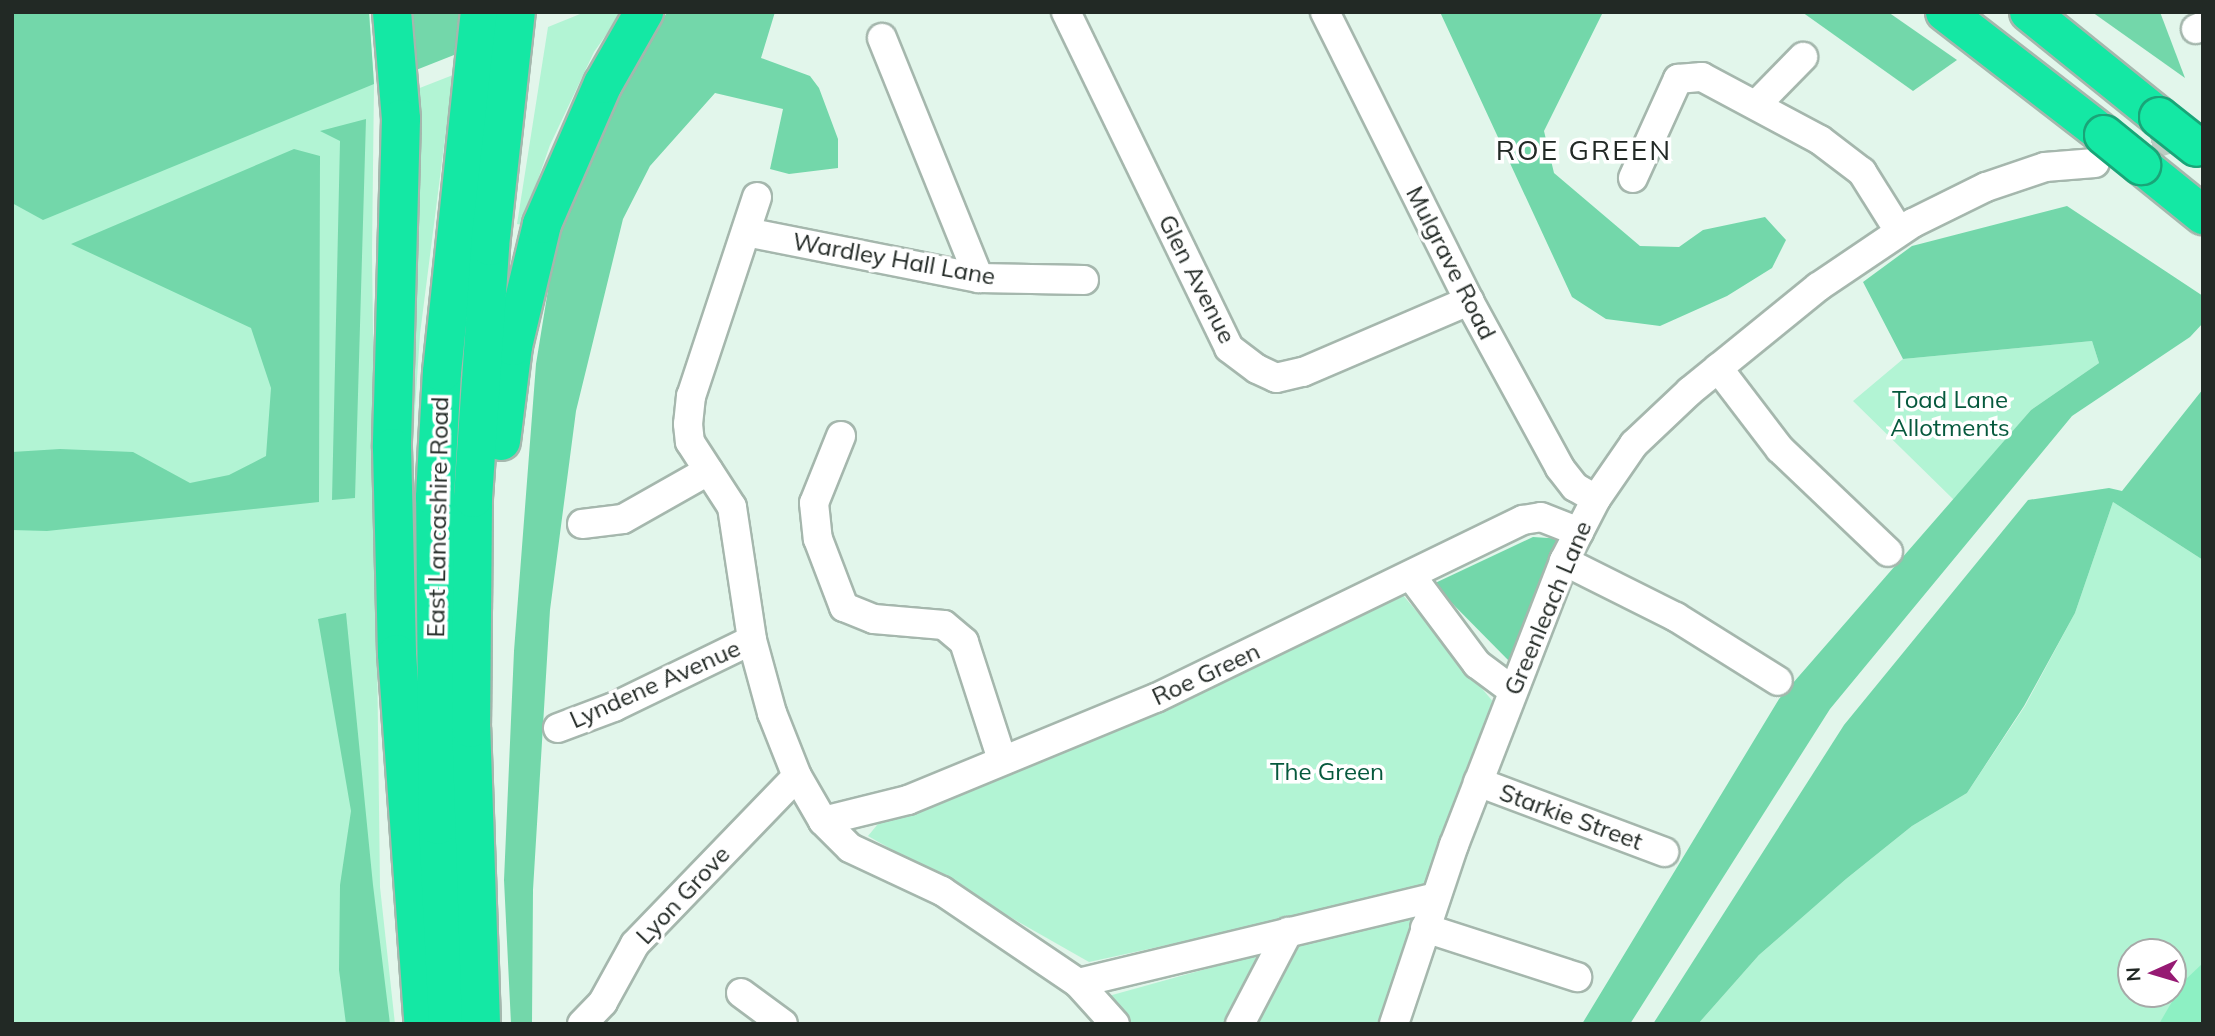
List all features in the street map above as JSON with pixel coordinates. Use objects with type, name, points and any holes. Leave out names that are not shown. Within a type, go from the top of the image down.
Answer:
[{"type":"highway","points":[[392,12],[401,119],[392,448],[404,784],[424,1024]]},
{"type":"highway","name":"East Lancashire Road","points":[[448,1024],[438,825],[435,497],[442,372],[480,12]]},
{"type":"highway","name":"East Lancashire Road","points":[[481,1024],[473,863],[473,498],[492,219],[516,12]]},
{"type":"highway","points":[[473,863],[504,406],[524,289],[542,224],[603,84],[644,12]]},
{"type":"highway","points":[[1945,12],[2100,149],[2141,165],[2203,215]]},
{"type":"highway","points":[[2029,12],[2200,149]]},
{"type":"street","name":"Glen Avenue","points":[[1066,12],[1229,348],[1257,369],[1276,378],[1303,372],[1469,301]]},
{"type":"street","name":"Mulgrave Road","points":[[1325,12],[1469,301],[1560,468],[1575,487],[1596,499]]},
{"type":"street","points":[[882,38],[979,278]]},
{"type":"street","points":[[1757,104],[1803,57]]},
{"type":"street","points":[[1633,178],[1678,79],[1702,77],[1820,140],[1861,172],[1899,231]]},
{"type":"street","name":"Greenleach Lane","points":[[1394,1024],[1478,782],[1564,561],[1596,499],[1634,444],[1718,368],[1818,287],[1899,231],[1986,187],[2100,149]]},
{"type":"street","points":[[757,197],[691,396],[690,442],[732,507],[752,640],[772,713],[797,776],[823,821],[850,848],[942,891],[1078,983],[1115,1024]]},
{"type":"street","name":"Wardley Hall Lane","points":[[746,232],[979,278],[1084,280]]},
{"type":"street","points":[[1718,368],[1780,449],[1888,552]]},
{"type":"street","points":[[841,436],[814,503],[818,539],[844,607],[874,619],[944,625],[964,642],[1002,760]]},
{"type":"street","points":[[582,524],[624,519],[708,471]]},
{"type":"street","name":"Roe Green","points":[[823,821],[908,800],[1156,698],[1412,577],[1523,520],[1542,517],[1579,532]]},
{"type":"street","points":[[1564,561],[1657,606],[1777,681]]},
{"type":"street","points":[[1412,577],[1477,664],[1512,690]]},
{"type":"street","name":"Lyndene Avenue","points":[[558,728],[614,707],[752,640]]},
{"type":"street","name":"Lyon Grove","points":[[582,1024],[603,1002],[635,944],[797,776]]},
{"type":"street","name":"Starkie Street","points":[[1478,782],[1664,852]]},
{"type":"street","points":[[1078,983],[1436,897]]},
{"type":"street","points":[[1426,928],[1577,977]]},
{"type":"street","points":[[1240,1024],[1288,932]]},
{"type":"street","points":[[741,993],[783,1024]]},
{"type":"green space","points":[[12,12],[369,12],[374,84],[372,252],[380,887],[395,1024],[12,1024]]},
{"type":"green space","points":[[585,12],[622,12],[594,52],[550,145],[522,225],[517,224],[548,27]]},
{"type":"green space","points":[[453,75],[420,334],[406,544],[412,91]]},
{"type":"green space","name":"Toad Lane Allotments","points":[[2092,341],[2099,363],[2031,410],[1954,500],[1853,401],[1903,359]]},
{"type":"green space","points":[[2113,502],[2203,560],[2203,1024],[1698,1024],[1759,955],[1846,879],[1912,826],[1967,793],[2025,706],[2075,613]]},
{"type":"green space","name":"The Green","points":[[1402,594],[1495,704],[1429,888],[1089,962],[868,836],[882,819]]},
{"type":"green space","points":[[1414,916],[1385,1024],[1252,1024],[1292,943]]},
{"type":"green space","points":[[1260,954],[1225,1024],[1131,1024],[1105,997]]},
{"type":"shaded area","points":[[12,12],[369,12],[374,84],[43,220],[12,203]]},
{"type":"shaded area","points":[[404,12],[461,12],[454,55],[411,72]]},
{"type":"shaded area","points":[[667,12],[775,12],[761,58],[810,76],[819,88],[838,139],[838,168],[789,174],[770,169],[783,109],[715,93],[650,166],[623,219],[576,411],[550,610],[533,890],[532,1024],[511,1024],[504,880],[514,651],[536,364],[554,253],[595,140]]},
{"type":"shaded area","points":[[1440,12],[1603,12],[1544,131],[1554,173],[1640,246],[1679,247],[1703,230],[1765,217],[1786,240],[1772,268],[1727,296],[1660,326],[1606,319],[1572,297]]},
{"type":"shaded area","points":[[1802,12],[1888,12],[1957,60],[1913,91]]},
{"type":"shaded area","points":[[2092,12],[2160,12],[2185,78]]},
{"type":"shaded area","points":[[366,119],[355,498],[332,500],[340,141],[320,131]]},
{"type":"shaded area","points":[[294,149],[320,156],[319,502],[47,531],[12,530],[12,452],[60,449],[133,452],[190,483],[229,475],[266,456],[271,388],[251,328],[71,244]]},
{"type":"shaded area","points":[[2067,206],[2203,296],[2203,323],[2190,337],[2072,416],[1830,709],[1630,1024],[1582,1024],[1779,699],[2031,410],[2099,363],[2092,341],[1903,359],[1863,282],[1912,246]]},
{"type":"shaded area","points":[[2203,389],[2203,560],[2113,502],[2075,613],[2024,706],[1967,793],[1912,826],[1846,879],[1759,955],[1698,1024],[1653,1024],[1844,725],[2028,500],[2109,488],[2122,491]]},
{"type":"shaded area","points":[[1533,537],[1563,539],[1512,664],[1433,584]]},
{"type":"shaded area","points":[[346,613],[373,885],[390,1024],[346,1024],[339,970],[340,885],[351,811],[318,619]]},
{"type":"shaded area","points":[[2203,963],[2203,1024],[2159,1024],[2168,1008],[2187,1008],[2187,978]]},
{"type":"tunnel","points":[[2112,157],[2197,131]]},
{"type":"district","name":"ROE GREEN","points":[[1584,150]]}]
